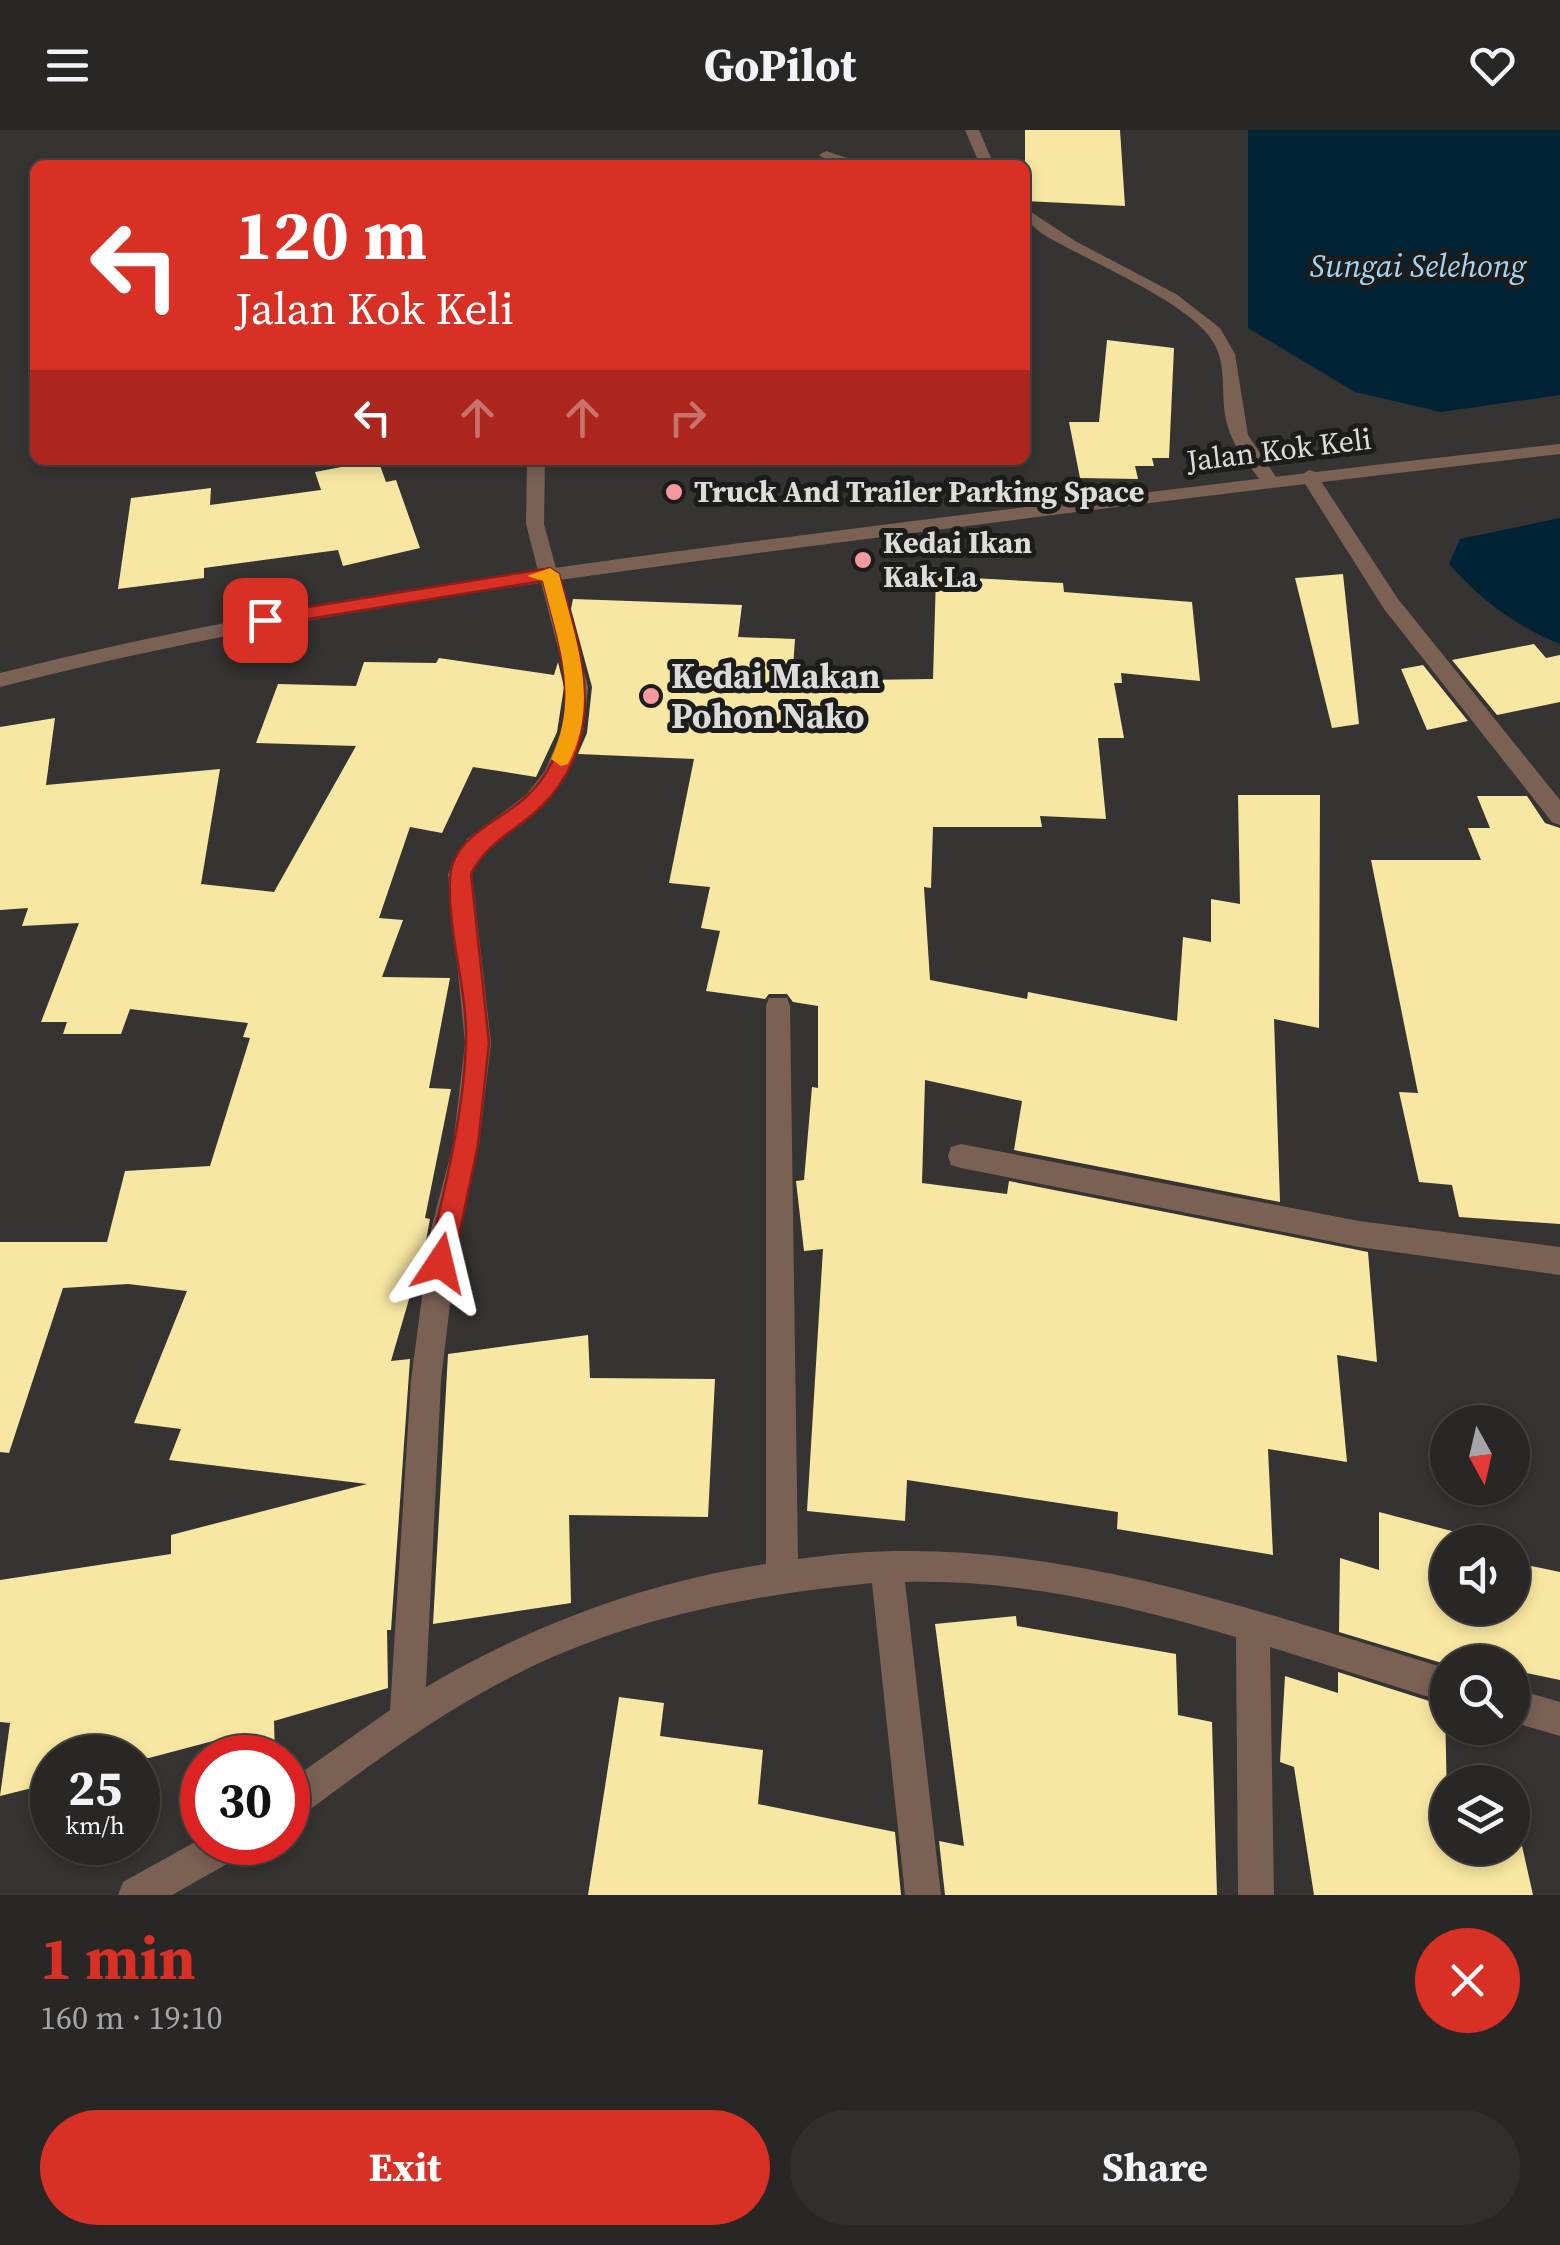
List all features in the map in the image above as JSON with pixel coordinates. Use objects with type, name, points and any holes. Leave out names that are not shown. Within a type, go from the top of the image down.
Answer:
[{"type":"street","points":[[972,130],[984,160]]},
{"type":"street","points":[[826,155],[840,160]]},
{"type":"street","points":[[1030,215],[1216,333],[1225,348],[1239,435],[1269,480]]},
{"type":"street","name":"Jalan Kok Keli","points":[[0,680],[170,638],[550,574],[1269,480],[1560,449]]},
{"type":"street","points":[[407,1717],[426,1380],[446,1229],[469,1128],[478,1043],[460,874],[475,845],[534,801],[554,775],[572,733],[578,687],[536,524],[536,465]]},
{"type":"street","points":[[1310,476],[1392,604],[1560,816]]},
{"type":"street","points":[[778,1006],[782,1577]]},
{"type":"street","points":[[961,1156],[1377,1237],[1560,1261]]},
{"type":"street","points":[[310,1786],[407,1717],[534,1648],[608,1620],[782,1577],[888,1569],[986,1568],[1081,1583],[1253,1628],[1430,1681]]},
{"type":"street","points":[[888,1569],[923,1895]]},
{"type":"street","points":[[1253,1628],[1256,1895]]},
{"type":"street","points":[[1530,1709],[1560,1718]]},
{"type":"street","points":[[136,1895],[189,1865]]},
{"type":"water","name":"Sungai Selehong","points":[[1248,130],[1560,130],[1560,395],[1441,412],[1355,392],[1248,328]]},
{"type":"water","points":[[1560,518],[1560,644],[1499,610],[1449,564],[1460,539]]},
{"type":"building","points":[[1025,130],[1120,130],[1125,206],[1030,201],[1030,160],[1025,160]]},
{"type":"building","points":[[1107,340],[1174,348],[1169,458],[1152,458],[1154,466],[1135,466],[1138,479],[1080,478],[1069,422],[1099,422]]},
{"type":"building","points":[[352,465],[380,465],[386,482],[396,480],[420,548],[343,566],[338,550],[204,568],[204,578],[118,589],[131,498],[211,488],[210,505],[321,490],[315,472]]},
{"type":"building","points":[[1343,574],[1359,724],[1332,728],[1295,578]]},
{"type":"building","points":[[936,576],[1063,583],[1064,592],[1192,602],[1200,681],[1121,673],[1122,683],[1114,683],[1124,738],[1098,738],[1106,819],[1040,816],[1042,827],[933,827],[931,888],[924,887],[930,980],[1027,999],[1028,992],[1177,1021],[1183,937],[1211,942],[1211,899],[1240,904],[1238,795],[1320,795],[1319,1028],[1274,1019],[1280,1202],[1014,1150],[1022,1101],[925,1080],[922,1183],[1007,1194],[1009,1181],[1368,1252],[1377,1362],[1337,1355],[1347,1462],[1268,1449],[1273,1555],[1117,1529],[1118,1512],[907,1480],[905,1521],[807,1511],[823,1249],[804,1251],[796,1181],[804,1180],[812,1087],[818,1088],[818,1006],[793,1002],[787,994],[769,994],[765,999],[706,991],[720,931],[701,928],[710,887],[669,883],[694,759],[578,754],[587,733],[592,687],[571,609],[573,599],[742,605],[738,637],[795,639],[792,681],[933,679]]},
{"type":"building","points":[[1534,644],[1546,658],[1560,655],[1560,702],[1497,715],[1452,660]]},
{"type":"building","points":[[439,658],[554,675],[558,662],[564,687],[557,732],[536,777],[473,767],[442,833],[410,827],[379,918],[403,920],[382,977],[450,978],[429,1088],[451,1089],[425,1218],[430,1219],[426,1241],[391,1361],[410,1359],[391,1630],[387,1630],[388,1688],[274,1721],[274,1735],[180,1735],[180,1750],[160,1755],[160,1735],[30,1735],[30,1788],[0,1796],[10,1723],[0,1722],[0,1580],[171,1554],[171,1535],[367,1484],[169,1460],[181,1429],[134,1423],[187,1291],[128,1284],[63,1288],[9,1453],[0,1452],[0,1242],[107,1242],[125,1171],[210,1166],[250,1038],[243,1037],[248,1023],[130,1009],[121,1034],[63,1034],[67,1022],[41,1022],[79,923],[22,926],[28,908],[0,910],[0,727],[55,718],[46,785],[220,769],[201,884],[274,892],[356,746],[256,743],[278,684],[356,686],[364,662],[436,663]]},
{"type":"building","points":[[1423,665],[1468,721],[1427,730],[1401,669]]},
{"type":"building","points":[[1477,796],[1527,796],[1545,823],[1560,828],[1560,1224],[1459,1217],[1452,1185],[1419,1182],[1399,1092],[1418,1093],[1371,860],[1481,860],[1468,828],[1490,828]]},
{"type":"building","points":[[588,1335],[590,1378],[715,1379],[708,1517],[569,1515],[571,1603],[433,1624],[448,1354]]},
{"type":"building","points":[[1379,1512],[1430,1525],[1430,1625],[1530,1625],[1530,1566],[1560,1572],[1560,1680],[1530,1674],[1530,1645],[1430,1645],[1430,1659],[1339,1632],[1340,1558],[1379,1570]]},
{"type":"building","points":[[1016,1616],[1017,1626],[1176,1654],[1178,1715],[1212,1722],[1217,1895],[945,1895],[939,1841],[964,1846],[935,1624]]},
{"type":"building","points":[[1338,1672],[1430,1701],[1430,1745],[1446,1745],[1446,1765],[1430,1765],[1430,1865],[1526,1865],[1533,1895],[1314,1895],[1294,1767],[1280,1762],[1285,1676],[1338,1693]]},
{"type":"building","points":[[619,1697],[664,1703],[660,1736],[763,1750],[758,1804],[895,1832],[901,1895],[588,1895]]},
{"type":"slow traffic","points":[[535,576],[550,574],[578,687],[572,733],[561,759]]},
{"type":"place","name":"Truck And Trailer Parking Space","points":[[674,492]]},
{"type":"place","name":"Kedai Ikan Kak La","points":[[863,560]]},
{"type":"place","name":"Kedai Makan Pohon Nako","points":[[651,696]]},
{"type":"route","points":[[265,620],[550,574],[573,657],[578,687],[572,733],[554,775],[534,801],[475,845],[460,874],[478,1043],[466,1145],[440,1263]]}]
